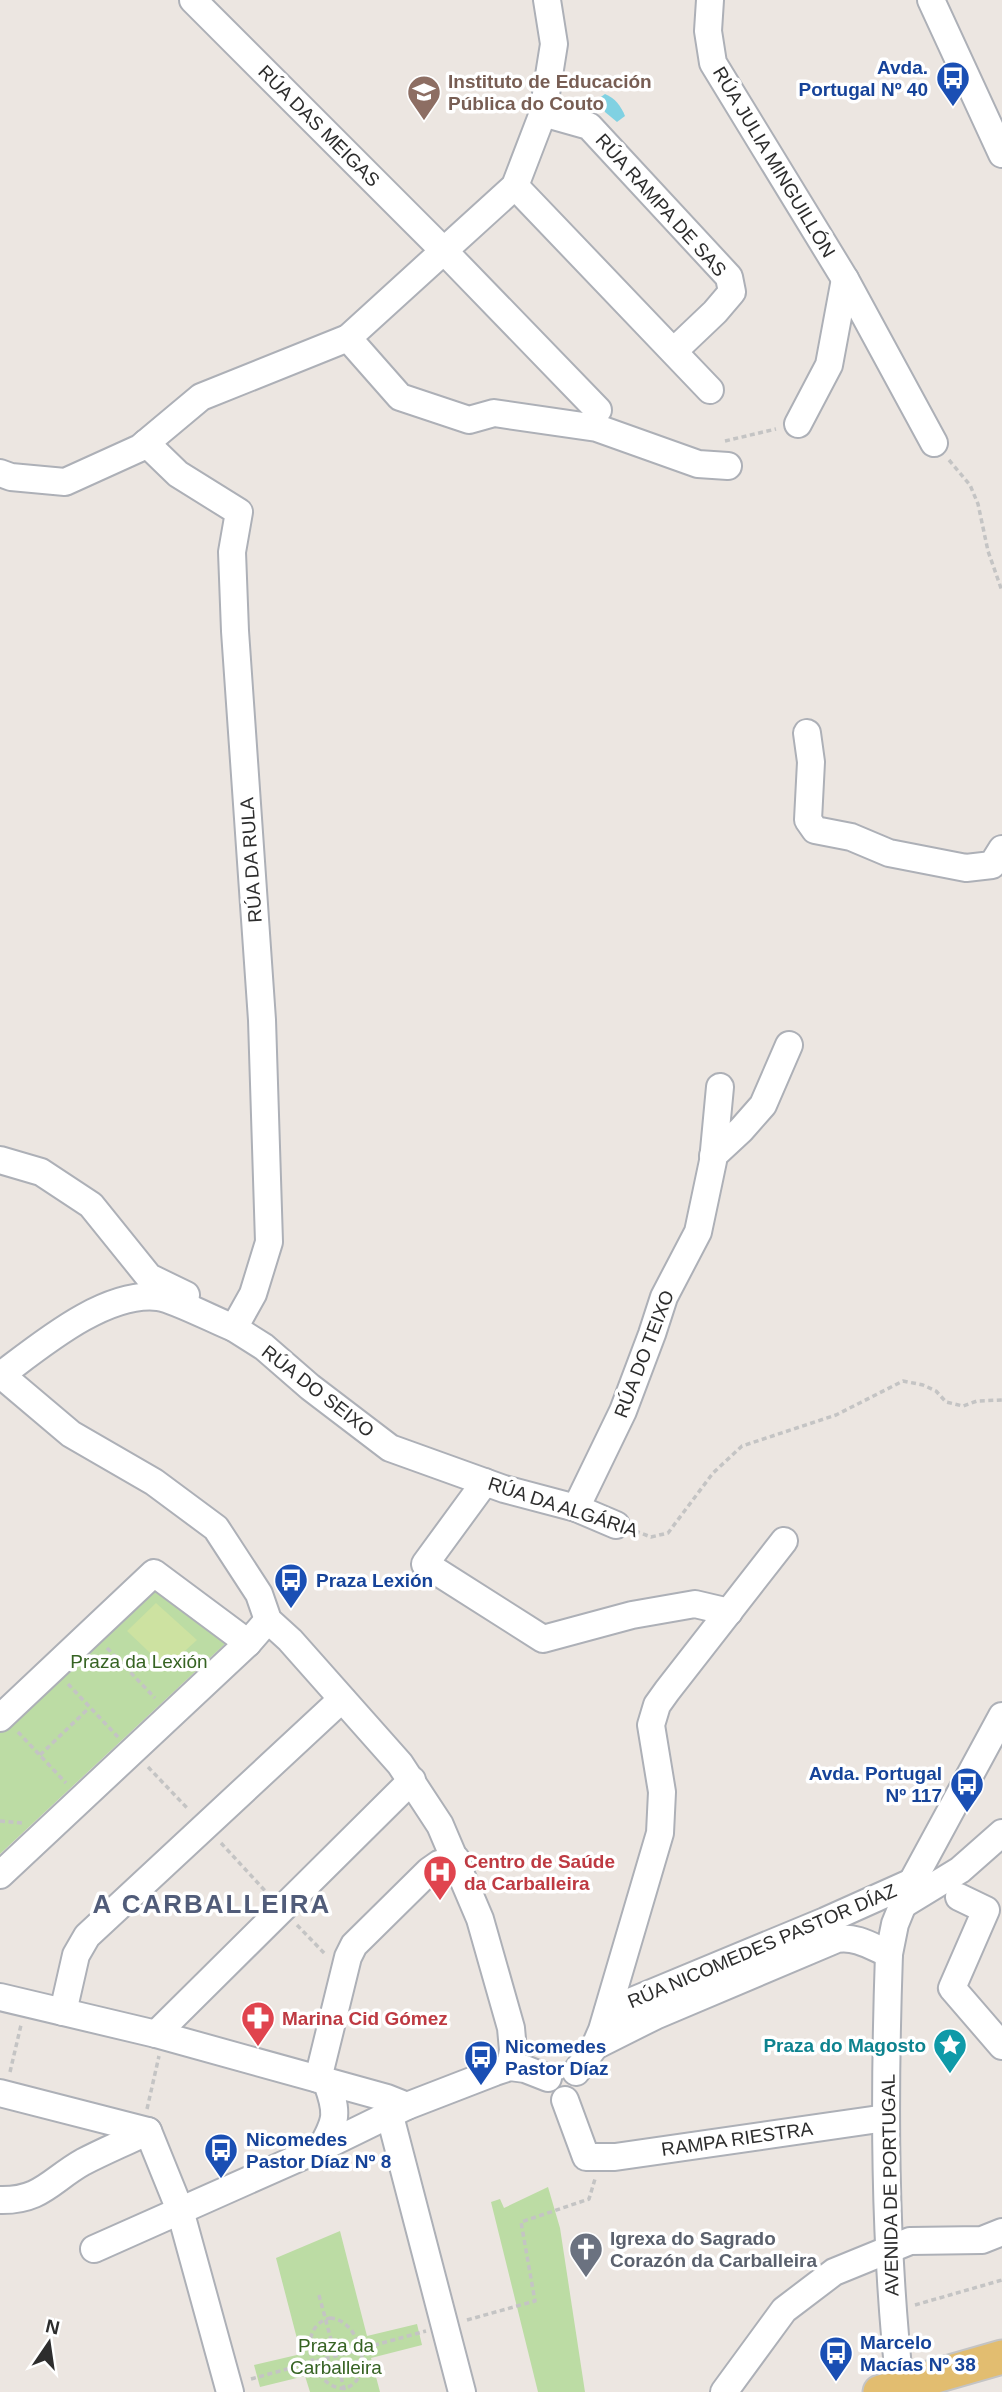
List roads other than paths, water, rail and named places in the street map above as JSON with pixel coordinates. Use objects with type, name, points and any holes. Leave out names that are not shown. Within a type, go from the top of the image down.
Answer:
[{"type":"main road","points":[[890,2389],[1002,2357]]},
{"type":"street","name":"RÚA DAS MEIGAS","points":[[193,0],[445,251],[598,410]]},
{"type":"street","points":[[0,473],[11,477],[65,482],[140,448],[201,397],[348,338],[515,186],[542,113],[554,44],[547,0]]},
{"type":"street","name":"RÚA JULIA MINGUILLÓN","points":[[710,0],[708,31],[713,63],[845,279],[934,443]]},
{"type":"street","points":[[931,0],[980,107],[999,135]]},
{"type":"street","name":"RÚA RAMPA DE SAS","points":[[542,113],[589,126],[729,277],[732,292],[674,351]]},
{"type":"street","points":[[515,186],[710,390]]},
{"type":"street","name":"RÚA JULIA MINGUILLÓN","points":[[798,424],[829,365],[845,279]]},
{"type":"street","points":[[348,338],[400,397],[469,420],[494,413],[597,428],[698,464],[725,454]]},
{"type":"street","name":"RÚA DA RULA","points":[[146,443],[178,474],[239,512],[232,552],[235,631],[262,1020],[269,1242],[253,1294],[236,1323]]},
{"type":"street","points":[[807,733],[811,762],[808,820],[815,830],[851,837],[889,853],[965,868],[992,865],[1002,858]]},
{"type":"street","points":[[713,1156],[763,1105],[789,1045]]},
{"type":"street","name":"RÚA DO TEIXO","points":[[576,1508],[623,1411],[664,1297],[698,1232],[713,1156],[720,1087]]},
{"type":"street","name":"RÚA DO SEIXO","points":[[0,1160],[41,1172],[91,1205],[149,1277],[236,1323],[310,1387],[390,1448],[403,1452]]},
{"type":"street","name":"RÚA DO SEIXO","points":[[1,1375],[66,1326],[122,1300],[159,1297],[236,1323]]},
{"type":"street","points":[[1,1375],[71,1434],[154,1482],[216,1528],[258,1594],[268,1619],[290,1640],[412,1780],[440,1825],[481,1920],[513,2039],[510,2067]]},
{"type":"street","name":"RÚA DA ALGÁRIA","points":[[403,1452],[504,1489],[576,1508],[616,1525]]},
{"type":"street","points":[[485,1482],[425,1564],[543,1639],[632,1615],[695,1604],[729,1612]]},
{"type":"street","points":[[608,2011],[660,1833],[662,1792],[653,1743],[653,1714],[667,1691],[784,1541]]},
{"type":"street","points":[[1,1717],[154,1573],[248,1643]]},
{"type":"street","points":[[0,1875],[248,1643],[268,1619]]},
{"type":"street","points":[[63,2011],[76,1955],[87,1936],[341,1699]]},
{"type":"street","name":"AVENIDA DE PORTUGAL","points":[[890,2389],[892,2311],[886,2118],[889,1954],[901,1906],[912,1882],[1002,1716]]},
{"type":"street","points":[[160,2035],[412,1780]]},
{"type":"street","points":[[901,1906],[960,1870],[1002,1833]]},
{"type":"street","points":[[321,2148],[336,2115],[335,2105],[323,2081],[348,1957],[362,1934],[429,1871],[439,1864],[456,1859]]},
{"type":"street","name":"RÚA NICOMEDES PASTOR DÍAZ","points":[[596,2046],[608,2011],[912,1882]]},
{"type":"street","points":[[959,1897],[986,1910],[952,1988],[1001,2038]]},
{"type":"street","name":"RÚA NICOMEDES PASTOR DÍAZ","points":[[559,2073],[596,2046],[655,2016],[837,1939],[847,1937],[860,1940],[889,1954]]},
{"type":"street","points":[[13,2000],[160,2035],[387,2098],[399,2111],[444,2326],[462,2392]]},
{"type":"street","points":[[513,2039],[559,2073]]},
{"type":"street","points":[[94,2249],[399,2111],[510,2067],[559,2073]]},
{"type":"street","name":"RAMPA RIESTRA","points":[[559,2073],[548,2089],[551,2094],[565,2100],[594,2157],[886,2118]]},
{"type":"street","points":[[3,2094],[145,2130]]},
{"type":"street","points":[[0,2200],[12,2201],[36,2195],[81,2163],[145,2130]]},
{"type":"street","points":[[145,2130],[180,2210],[229,2388]]},
{"type":"street","points":[[724,2392],[784,2310],[834,2272],[910,2241],[982,2240],[1002,2232]]},
{"type":"water","points":[[605,94],[617,103],[625,116],[617,122],[605,112],[598,99]]},
{"type":"place","name":"Avda. Portugal Nº 40","points":[[953,108]]},
{"type":"place","name":"Instituto de Educación Pública do Couto","points":[[424,122]]},
{"type":"place","name":"Praza Lexión","points":[[291,1610]]},
{"type":"place","name":"Avda. Portugal Nº 117","points":[[967,1814]]},
{"type":"place","name":"Centro de Saúde da Carballeira","points":[[440,1902]]},
{"type":"place","name":"Marina Cid Gómez","points":[[258,2048]]},
{"type":"place","name":"Praza do Magosto","points":[[950,2075]]},
{"type":"place","name":"Nicomedes Pastor Díaz","points":[[481,2087]]},
{"type":"place","name":"Nicomedes Pastor Díaz Nº 8","points":[[221,2180]]},
{"type":"place","name":"Igrexa do Sagrado Corazón da Carballeira","points":[[586,2279]]},
{"type":"place","name":"Marcelo Macías Nº 38","points":[[836,2383]]},
{"type":"district","name":"A CARBALLEIRA","points":[[212,1904]]},
{"type":"park label","name":"Praza da Lexión","points":[[139,1661]]},
{"type":"park label","name":"Praza da Carballeira","points":[[336,2356]]}]
